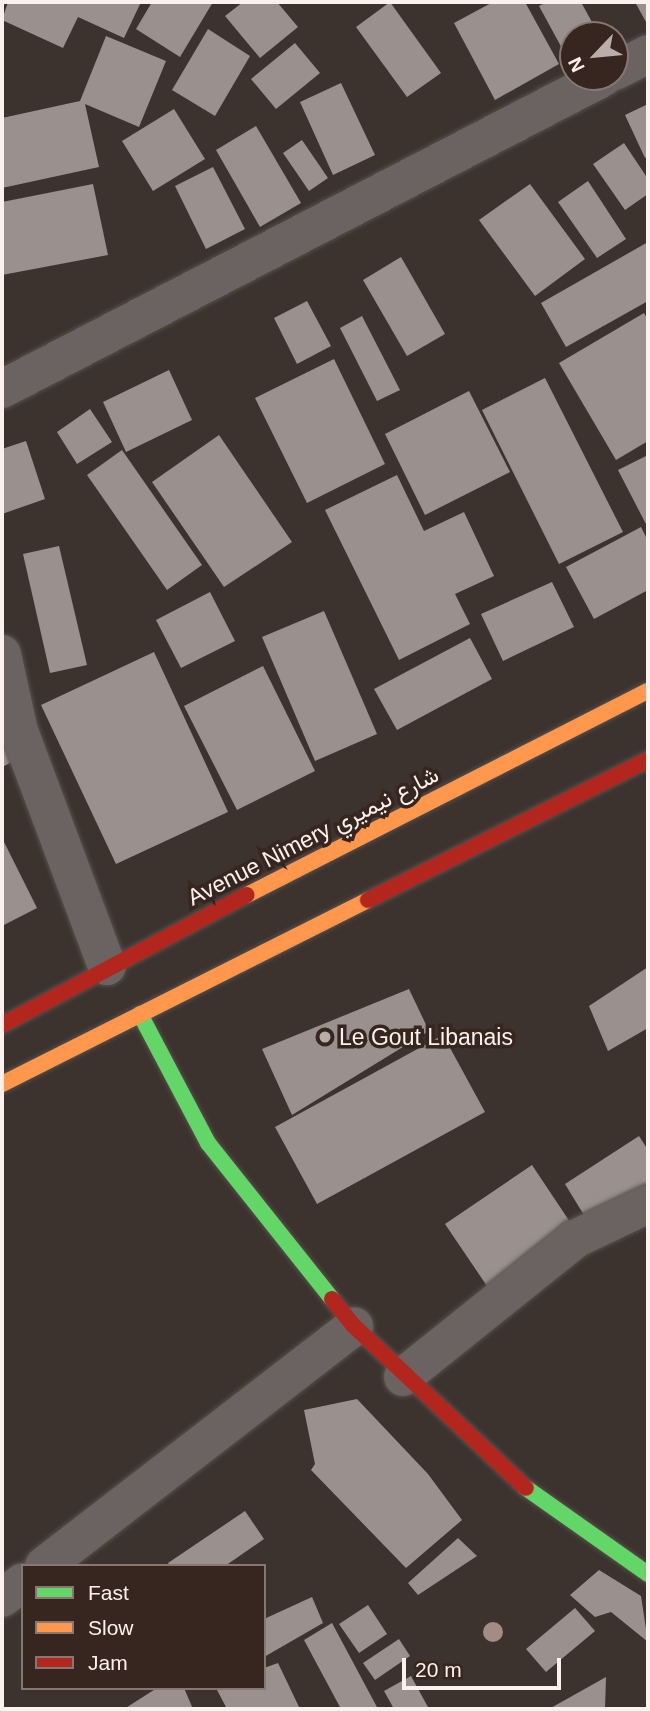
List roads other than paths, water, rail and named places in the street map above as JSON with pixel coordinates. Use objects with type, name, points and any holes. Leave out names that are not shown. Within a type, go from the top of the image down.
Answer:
[{"type":"main road","name":"Avenue Nimery شارع نيميري","points":[[2,1025],[107,966],[648,691]]},
{"type":"main road","points":[[2,1084],[648,760]]},
{"type":"main road","points":[[140,1014],[208,1143],[354,1326],[403,1377],[530,1492],[648,1574]]},
{"type":"street","points":[[629,64],[648,54]]},
{"type":"street","points":[[2,389],[577,91]]},
{"type":"street","points":[[2,654],[19,731],[107,966]]},
{"type":"street","points":[[403,1377],[575,1239],[648,1204]]},
{"type":"street","points":[[47,1564],[354,1326]]},
{"type":"street","points":[[2,1598],[21,1584]]},
{"type":"place","name":"Le Gout Libanais","points":[[325,1037]]}]
